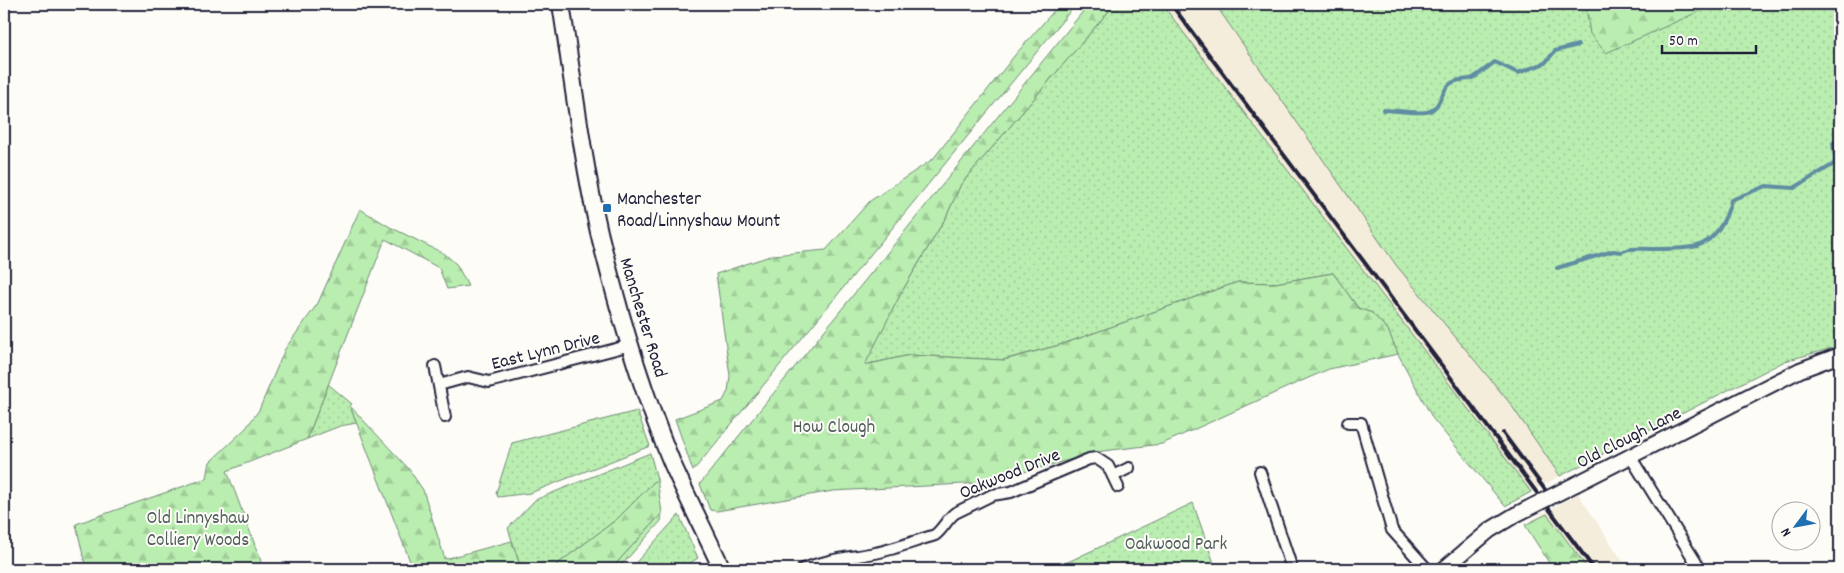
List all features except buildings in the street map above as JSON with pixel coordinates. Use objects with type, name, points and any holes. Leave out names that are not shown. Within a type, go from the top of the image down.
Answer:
[{"type":"main road","name":"Manchester Road","points":[[562,4],[592,198],[613,284],[631,345],[657,421],[676,470],[722,569]]},
{"type":"street","name":"East Lynn Drive","points":[[438,385],[468,377],[489,382],[631,345]]},
{"type":"street","name":"Old Clough Lane","points":[[1444,569],[1490,530],[1515,515],[1800,370],[1840,355]]},
{"type":"street","points":[[435,366],[445,417]]},
{"type":"street","points":[[1348,423],[1361,423],[1392,530],[1428,569]]},
{"type":"street","points":[[1630,456],[1700,569]]},
{"type":"street","name":"Oakwood Drive","points":[[803,569],[834,559],[876,553],[935,535],[955,513],[992,495],[1011,492],[1089,459],[1096,458],[1103,461],[1108,466],[1118,487]]},
{"type":"street","points":[[1113,476],[1129,468]]},
{"type":"street","points":[[1260,472],[1292,569]]},
{"type":"shaded area","points":[[1149,4],[1215,4],[1396,265],[1509,402],[1560,476],[1515,501]]},
{"type":"shaded area","points":[[1578,494],[1628,569],[1561,569],[1528,522]]},
{"type":"green space","points":[[1060,4],[1076,4],[693,471],[675,419],[723,401],[728,391],[730,376],[716,274],[773,255],[826,250],[870,201],[933,159],[1015,55]]},
{"type":"green space","name":"How Clough","points":[[1089,4],[1114,5],[961,184],[946,217],[901,293],[865,365],[910,355],[1004,360],[1063,344],[1238,282],[1275,283],[1333,273],[1358,308],[1372,313],[1388,330],[1398,354],[1329,369],[1162,444],[1103,451],[982,483],[833,491],[717,511],[710,510],[700,484]]},
{"type":"green space","points":[[1112,4],[1162,4],[1531,492],[1505,506],[1433,419],[1398,354],[1388,330],[1372,313],[1358,308],[1333,273],[1275,283],[1238,282],[1063,344],[1003,360],[910,355],[864,365],[901,293],[946,217],[961,184],[1114,5]]},
{"type":"green space","points":[[1215,4],[1840,4],[1840,346],[1785,361],[1560,476],[1509,402],[1396,265]]},
{"type":"green space","points":[[1597,4],[1716,4],[1606,53],[1590,34],[1586,7]]},
{"type":"green space","name":"Old Linnyshaw Colliery Woods","points":[[360,209],[390,227],[445,254],[457,265],[468,286],[447,289],[439,268],[385,239],[307,439],[227,471],[261,561],[255,569],[86,569],[76,524],[207,478],[210,462],[246,428],[259,410],[285,349],[318,303]]},
{"type":"green space","points":[[328,384],[352,404],[350,406],[357,423],[340,426],[307,439]]},
{"type":"green space","points":[[350,406],[408,468],[423,490],[445,559],[512,541],[521,569],[413,569]]},
{"type":"green space","points":[[637,411],[650,446],[530,493],[498,497],[496,493],[512,443]]},
{"type":"green space","points":[[650,453],[657,479],[617,519],[551,569],[521,569],[508,528],[535,500]]},
{"type":"green space","points":[[657,479],[662,513],[611,569],[551,569],[617,519]]},
{"type":"green space","name":"Oakwood Park","points":[[1193,503],[1216,569],[1053,569]]},
{"type":"green space","points":[[662,513],[661,521],[618,569],[611,569]]},
{"type":"green space","points":[[1547,514],[1588,569],[1553,569],[1525,525]]},
{"type":"green space","points":[[679,515],[698,558],[681,569],[630,569]]},
{"type":"waterway","points":[[1383,110],[1430,111],[1434,109],[1450,84],[1455,81],[1473,78],[1495,62],[1518,73],[1545,63],[1555,51],[1578,45]]},
{"type":"waterway","points":[[1557,268],[1613,251],[1681,248],[1704,243],[1720,228],[1731,200],[1766,186],[1794,188],[1834,164],[1833,143],[1840,139]]},
{"type":"railway","points":[[1171,4],[1594,569]]},
{"type":"railway","points":[[1503,433],[1546,491]]},
{"type":"place","name":"Manchester Road/Linnyshaw Mount","points":[[607,208]]}]
